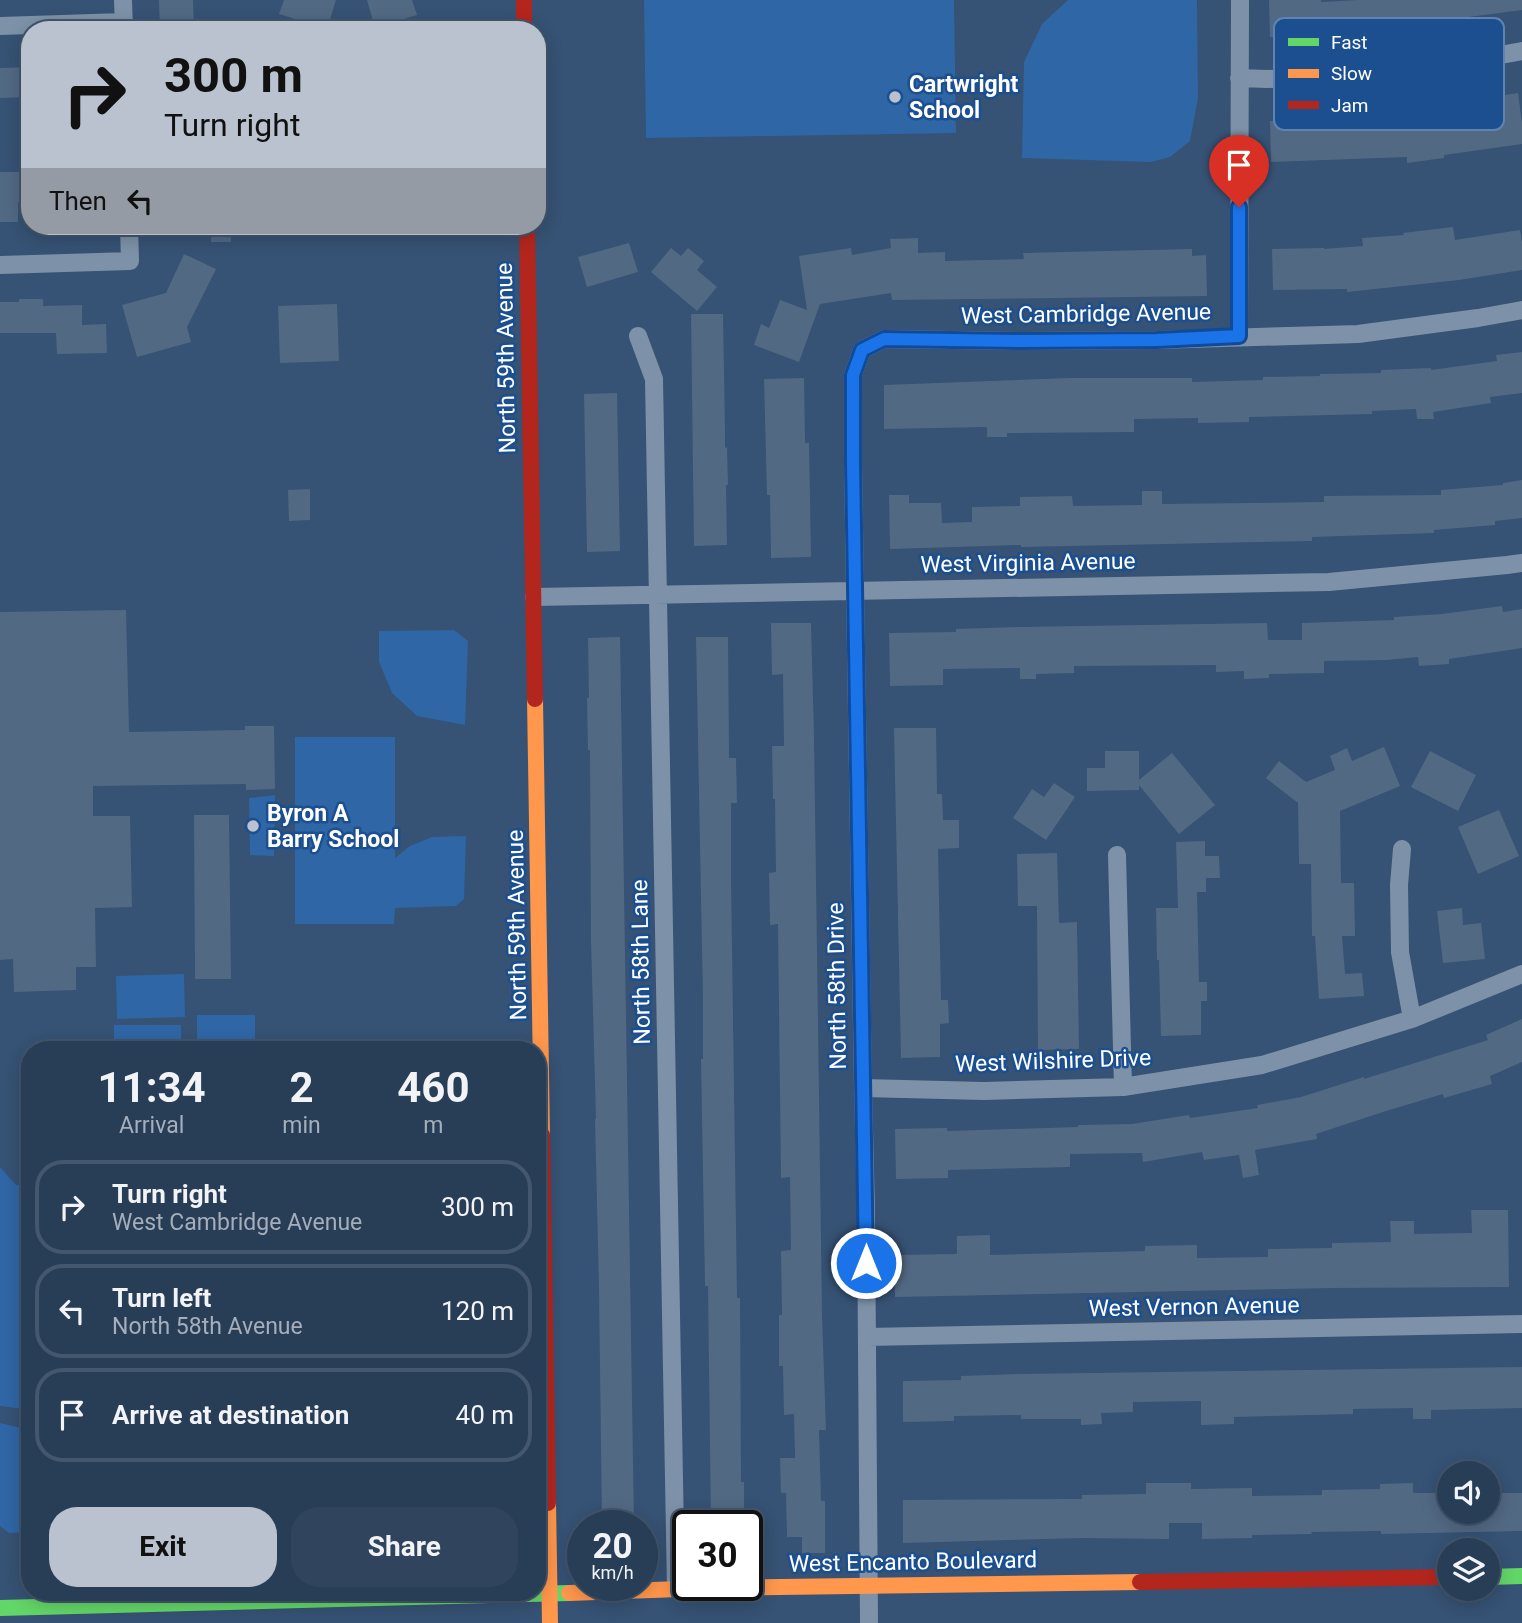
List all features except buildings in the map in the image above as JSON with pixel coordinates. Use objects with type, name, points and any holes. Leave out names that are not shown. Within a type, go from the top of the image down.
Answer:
[{"type":"street","points":[[123,0],[124,21]]},
{"type":"street","points":[[524,0],[524,21]]},
{"type":"street","points":[[1239,336],[1240,0]]},
{"type":"street","points":[[0,26],[21,26]]},
{"type":"street","points":[[1504,54],[1522,51]]},
{"type":"street","points":[[1239,78],[1274,79]]},
{"type":"street","points":[[0,265],[130,261],[129,235]]},
{"type":"street","name":"North 59th Avenue","points":[[527,235],[541,1041]]},
{"type":"street","name":"West Cambridge Avenue","points":[[862,350],[884,339],[1157,340],[1358,334],[1522,310]]},
{"type":"street","name":"North 58th Lane","points":[[638,336],[654,379],[675,1510]]},
{"type":"street","name":"North 58th Drive","points":[[862,350],[853,375],[866,1213],[869,1623]]},
{"type":"street","name":"West Virginia Avenue","points":[[534,597],[1329,582],[1522,563]]},
{"type":"street","points":[[1402,849],[1399,885],[1400,952],[1412,1019]]},
{"type":"street","points":[[1117,855],[1123,1087]]},
{"type":"street","name":"West Wilshire Drive","points":[[863,1088],[984,1091],[1123,1087],[1262,1065],[1412,1019],[1522,974]]},
{"type":"street","name":"West Vernon Avenue","points":[[867,1337],[1522,1324]]},
{"type":"street","name":"North 59th Avenue","points":[[546,1345],[550,1623]]},
{"type":"street","points":[[1500,1577],[1522,1576]]},
{"type":"street","name":"West Encanto Boulevard","points":[[763,1587],[1437,1577]]},
{"type":"street","name":"West Encanto Boulevard","points":[[546,1594],[672,1589]]},
{"type":"street","name":"West Encanto Boulevard","points":[[0,1608],[275,1601]]},
{"type":"shaded area","points":[[644,0],[954,0],[956,133],[646,138]]},
{"type":"shaded area","points":[[1068,0],[1197,0],[1198,98],[1190,141],[1170,157],[1151,162],[1022,158],[1024,62],[1042,24]]},
{"type":"shaded area","points":[[454,630],[468,641],[465,725],[417,716],[392,693],[379,662],[379,631]]},
{"type":"shaded area","points":[[295,737],[395,737],[395,858],[410,846],[432,837],[466,836],[464,899],[456,906],[395,908],[394,924],[295,924]]},
{"type":"shaded area","points":[[275,795],[274,856],[250,855],[249,798]]},
{"type":"shaded area","points":[[184,974],[185,1017],[117,1019],[116,976]]},
{"type":"shaded area","points":[[197,1015],[255,1015],[255,1041],[197,1041]]},
{"type":"shaded area","points":[[114,1025],[181,1025],[181,1041],[114,1041]]},
{"type":"shaded area","points":[[0,1167],[16,1185],[21,1185],[21,1409],[0,1406]]},
{"type":"shaded area","points":[[0,1423],[21,1428],[21,1532],[9,1533],[0,1526]]},
{"type":"traffic: fast","points":[[1500,1577],[1522,1576]]},
{"type":"traffic: fast","points":[[546,1594],[567,1593]]},
{"type":"traffic: fast","points":[[0,1608],[266,1601]]},
{"type":"traffic: slow","points":[[535,699],[540,1041]]},
{"type":"traffic: slow","points":[[548,1503],[550,1623]]},
{"type":"traffic: slow","points":[[658,1590],[1140,1582]]},
{"type":"traffic: jam","points":[[524,0],[524,21]]},
{"type":"traffic: jam","points":[[527,235],[535,699]]},
{"type":"traffic: jam","points":[[546,1380],[548,1503]]},
{"type":"traffic: jam","points":[[1140,1582],[1437,1577]]},
{"type":"place","name":"Cartwright School","points":[[895,97]]},
{"type":"place","name":"Byron A Barry School","points":[[253,826]]},
{"type":"route","points":[[866,1263],[853,375],[862,350],[884,339],[1157,340],[1239,336],[1239,207]]}]
